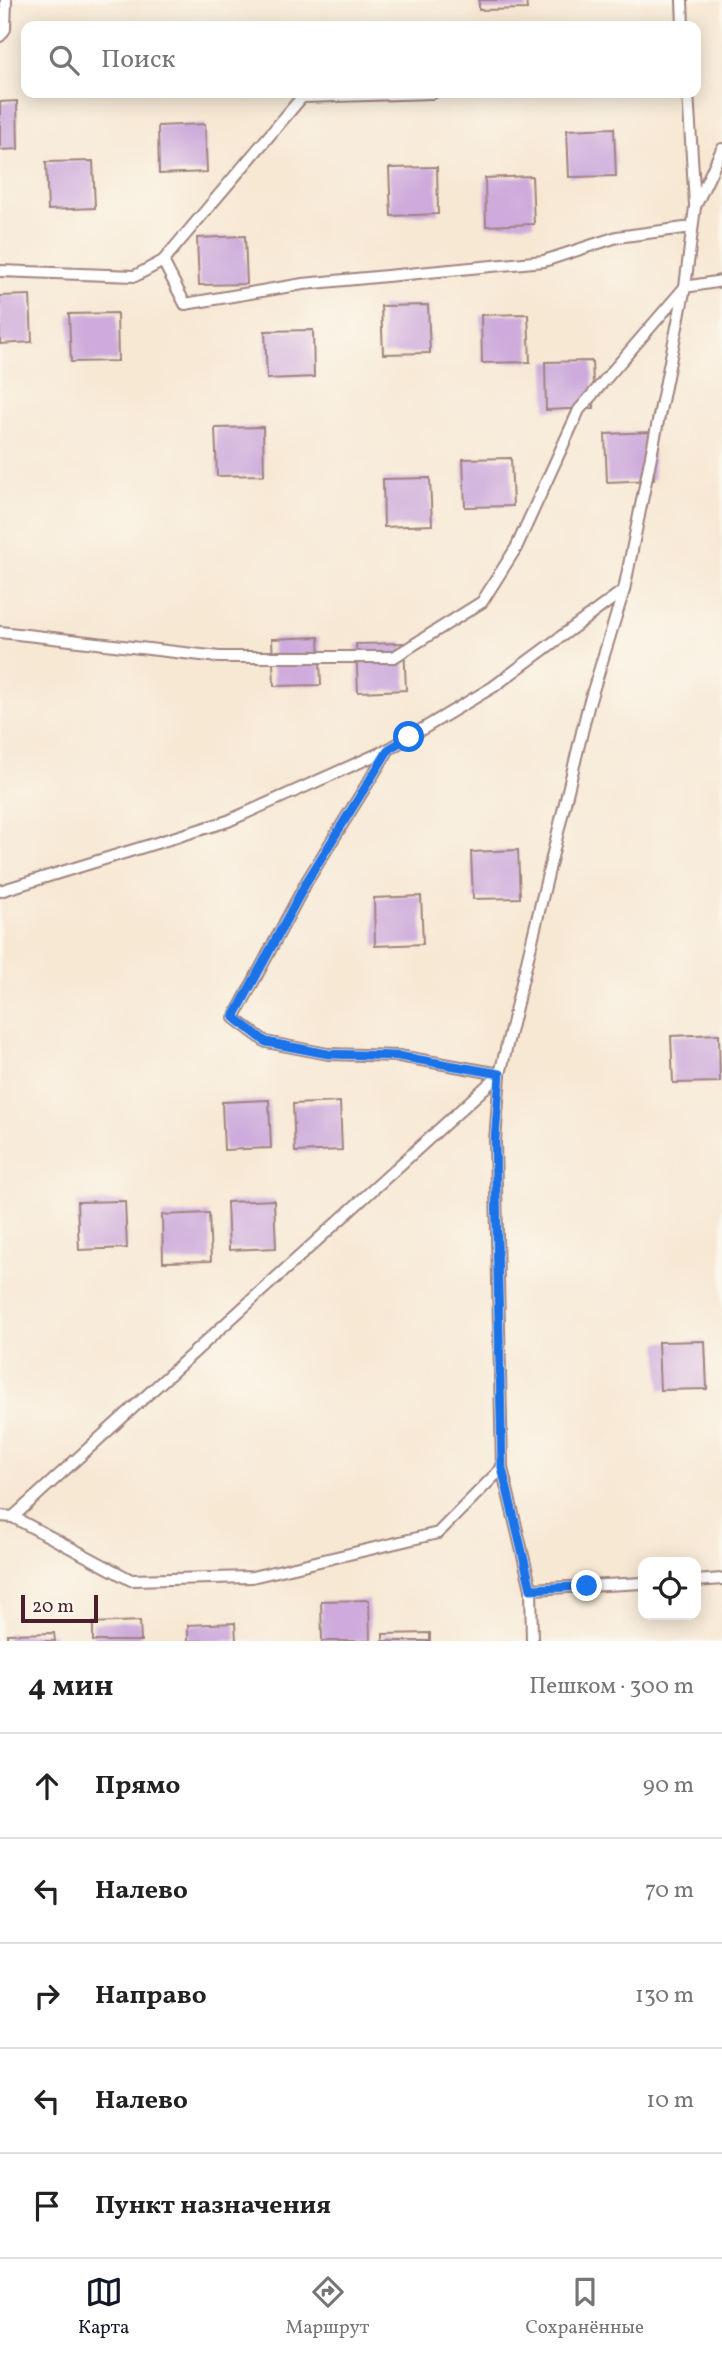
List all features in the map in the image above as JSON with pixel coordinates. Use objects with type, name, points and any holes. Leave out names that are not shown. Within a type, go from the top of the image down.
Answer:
[{"type":"lane","points":[[0,36],[5,29],[6,0]]},
{"type":"lane","points":[[682,0],[683,21]]},
{"type":"lane","points":[[0,271],[135,276],[163,261],[301,98]]},
{"type":"lane","points":[[532,1641],[531,1589],[502,1468],[495,1140],[500,1074],[589,707],[624,590],[685,287],[695,207],[688,98]]},
{"type":"lane","points":[[695,207],[722,149]]},
{"type":"lane","points":[[163,261],[185,304],[303,284],[544,261],[617,237],[692,228]]},
{"type":"lane","points":[[0,632],[219,657],[394,657],[482,602],[516,548],[579,410],[685,287],[722,281]]},
{"type":"lane","points":[[0,891],[228,821],[389,749],[492,687],[624,590]]},
{"type":"lane","points":[[389,749],[307,881],[234,1017],[266,1042],[328,1054],[398,1056],[500,1074]]},
{"type":"lane","points":[[13,1517],[500,1074]]},
{"type":"lane","points":[[0,1516],[13,1517],[131,1580],[253,1577],[438,1533],[502,1468]]},
{"type":"lane","points":[[701,1581],[722,1579]]},
{"type":"lane","points":[[531,1589],[638,1583]]},
{"type":"building","points":[[479,0],[526,0],[527,9],[479,10]]},
{"type":"building","points":[[17,101],[18,149],[0,150],[0,102]]},
{"type":"building","points":[[205,124],[207,172],[159,174],[158,126]]},
{"type":"building","points":[[614,128],[616,176],[569,177],[567,130]]},
{"type":"building","points":[[93,161],[95,208],[48,210],[46,162]]},
{"type":"building","points":[[437,167],[438,214],[391,216],[389,168]]},
{"type":"building","points":[[532,176],[534,224],[486,226],[485,178]]},
{"type":"building","points":[[245,236],[247,284],[199,285],[197,238]]},
{"type":"building","points":[[30,295],[32,342],[0,344],[0,296]]},
{"type":"building","points":[[428,305],[430,353],[383,354],[381,306]]},
{"type":"building","points":[[117,313],[118,361],[71,362],[69,314]]},
{"type":"building","points":[[528,314],[530,362],[482,363],[481,315]]},
{"type":"building","points":[[313,330],[314,377],[267,379],[265,331]]},
{"type":"building","points":[[592,361],[594,408],[546,410],[545,362]]},
{"type":"building","points":[[263,427],[264,475],[217,476],[215,428]]},
{"type":"building","points":[[652,432],[654,480],[607,482],[605,434]]},
{"type":"building","points":[[511,458],[513,506],[465,507],[463,459]]},
{"type":"building","points":[[430,478],[432,525],[384,527],[383,479]]},
{"type":"building","points":[[319,637],[321,685],[274,686],[272,639]]},
{"type":"building","points":[[404,643],[406,690],[358,692],[356,644]]},
{"type":"building","points":[[518,850],[520,898],[473,899],[471,852]]},
{"type":"building","points":[[421,896],[423,944],[375,946],[374,898]]},
{"type":"building","points":[[719,1034],[720,1082],[673,1083],[671,1036]]},
{"type":"building","points":[[269,1100],[271,1148],[224,1150],[222,1102]]},
{"type":"building","points":[[340,1102],[342,1150],[295,1152],[293,1104]]},
{"type":"building","points":[[274,1200],[276,1248],[229,1250],[227,1202]]},
{"type":"building","points":[[125,1201],[127,1248],[79,1250],[77,1202]]},
{"type":"building","points":[[209,1213],[211,1261],[163,1262],[162,1215]]},
{"type":"building","points":[[705,1341],[707,1389],[660,1390],[658,1342]]},
{"type":"building","points":[[369,1600],[370,1641],[322,1641],[321,1601]]},
{"type":"building","points":[[140,1621],[141,1641],[93,1641],[93,1623]]},
{"type":"building","points":[[235,1623],[236,1641],[188,1641],[188,1625]]},
{"type":"building","points":[[54,1633],[55,1641],[7,1641],[7,1634]]},
{"type":"building","points":[[430,1633],[430,1641],[383,1641],[383,1634]]},
{"type":"route","points":[[409,737],[389,749],[307,881],[234,1017],[266,1042],[328,1054],[398,1056],[500,1074],[495,1140],[502,1468],[531,1589],[587,1586]]}]
